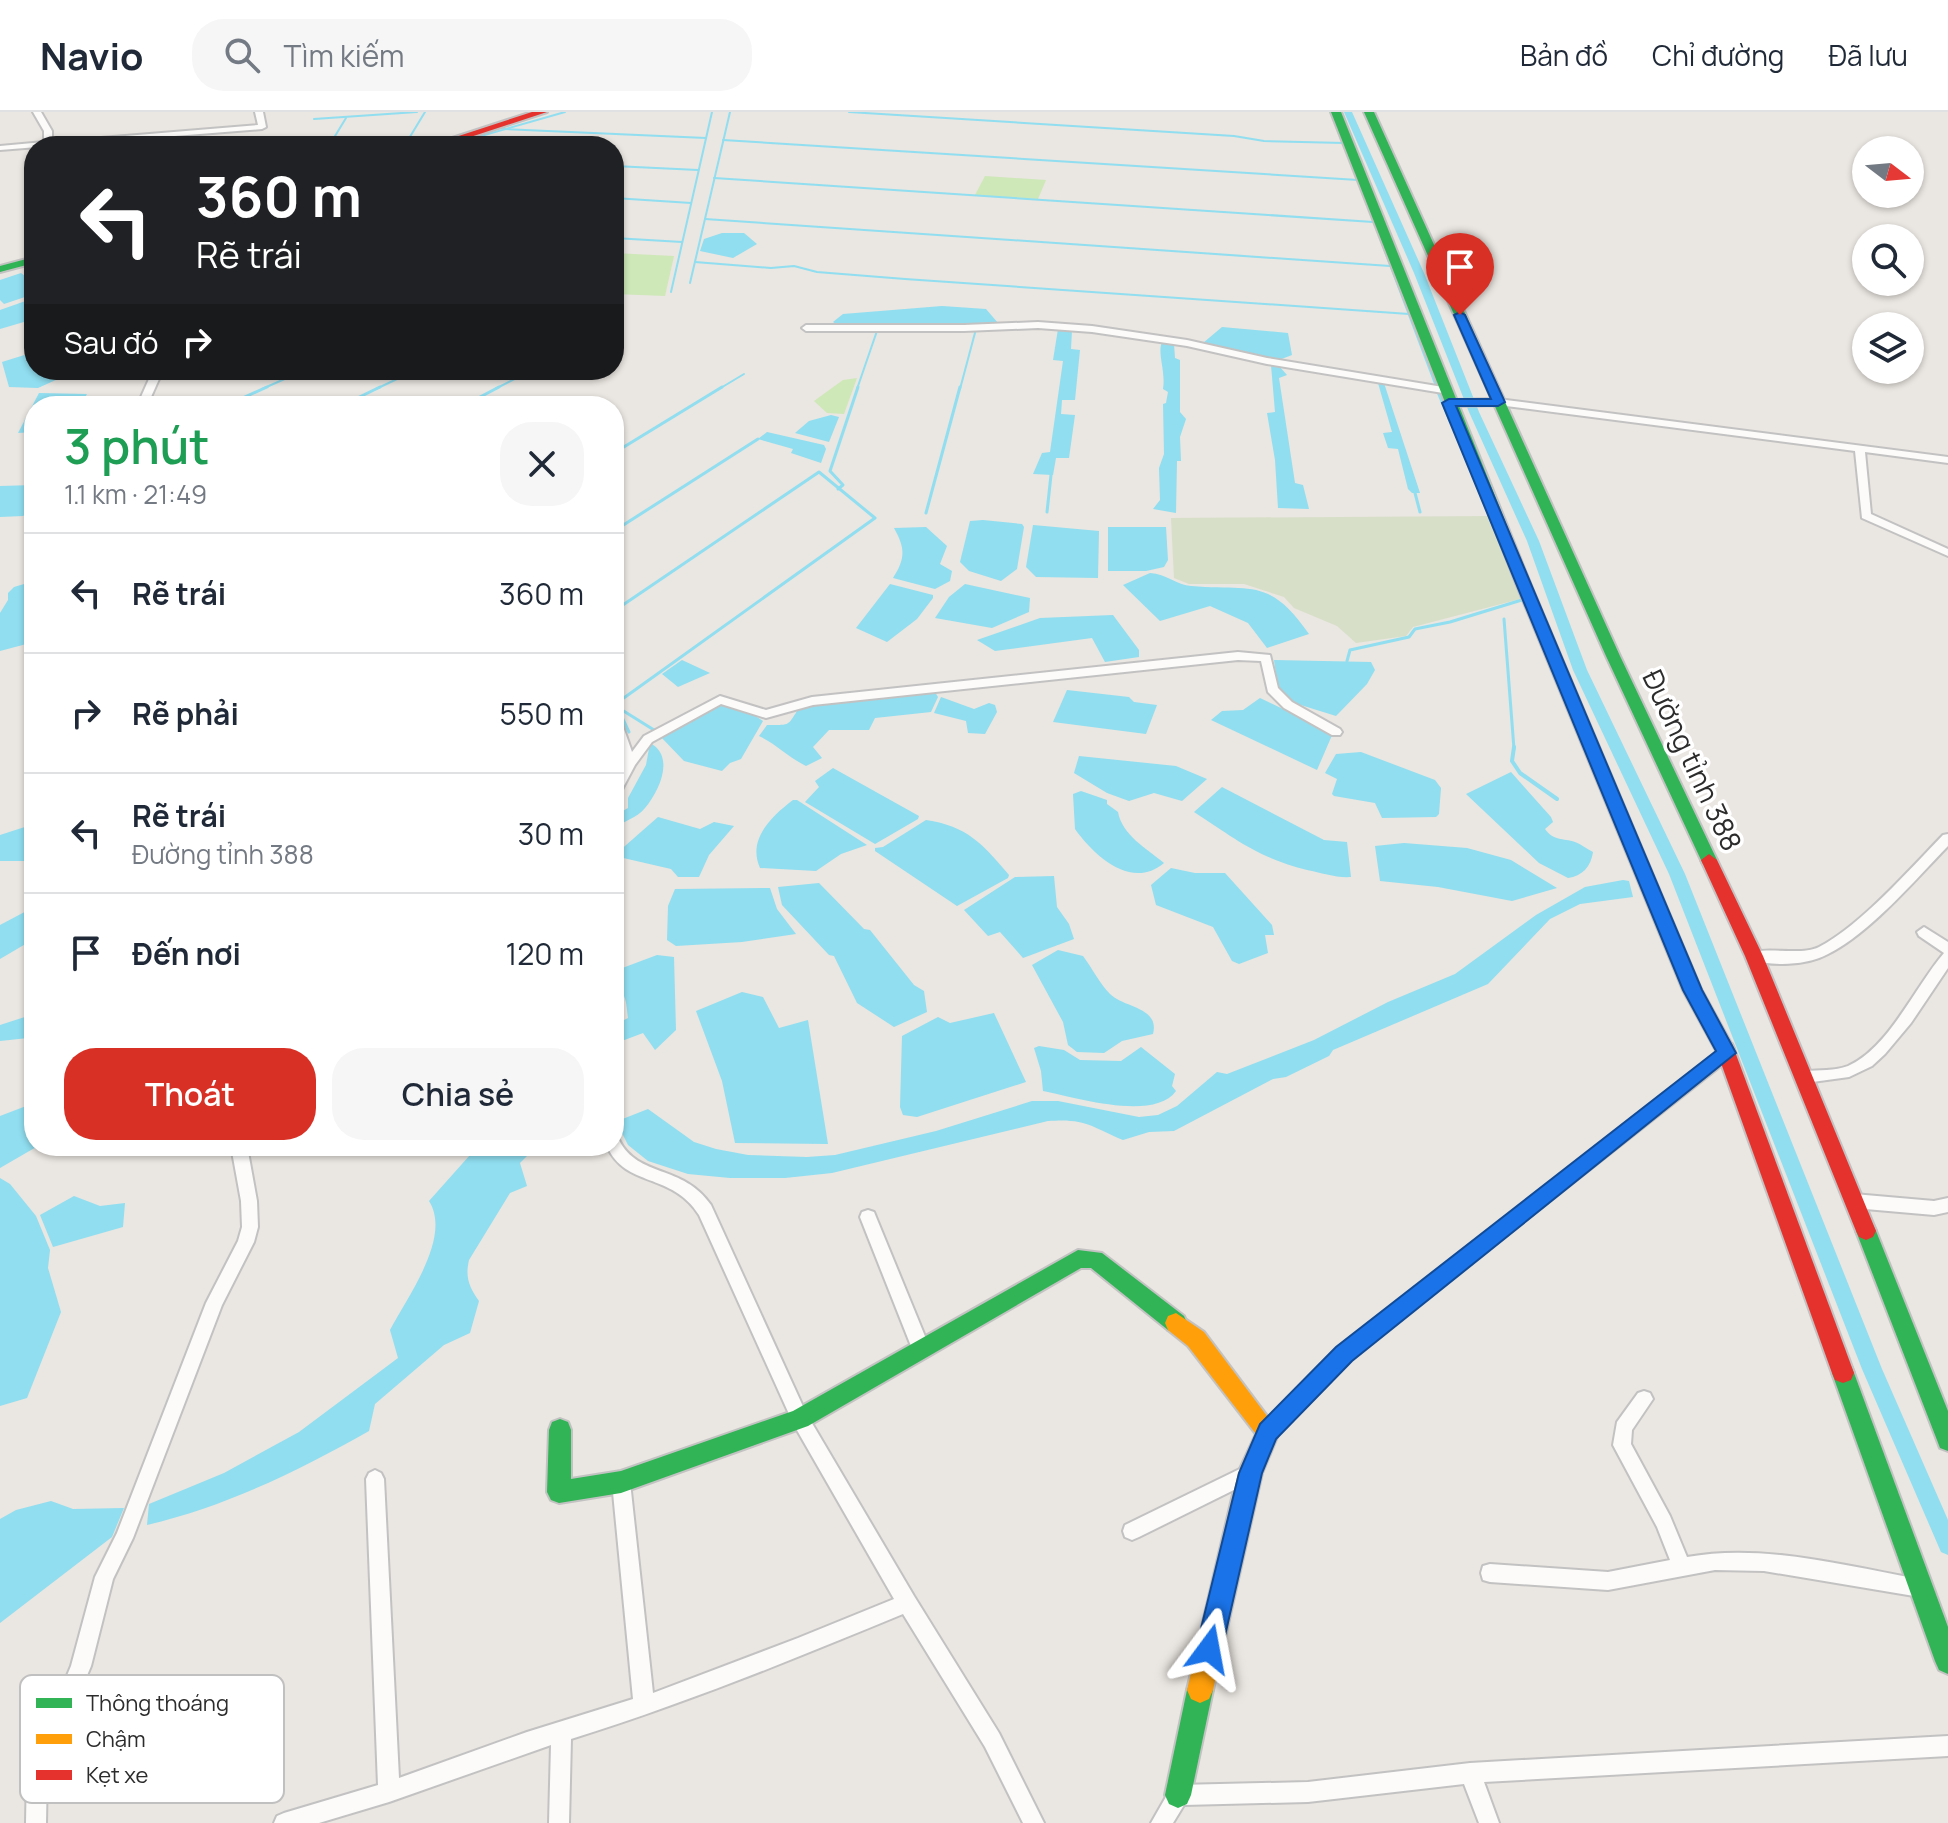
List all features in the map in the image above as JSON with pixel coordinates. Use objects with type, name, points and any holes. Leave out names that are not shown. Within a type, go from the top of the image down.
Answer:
[{"type":"street","points":[[37,112],[48,136]]},
{"type":"street","points":[[155,136],[262,127],[259,112]]},
{"type":"street","points":[[465,136],[542,112]]},
{"type":"street","points":[[1336,112],[1448,398],[1692,990],[1727,1053],[1948,1661]]},
{"type":"street","name":"Đường tỉnh 388","points":[[1369,112],[1496,402],[1754,956],[1854,1201],[1939,1396],[1948,1440]]},
{"type":"street","points":[[0,148],[24,146]]},
{"type":"street","points":[[0,269],[24,263]]},
{"type":"street","points":[[806,328],[1068,327],[1187,343],[1448,398],[1948,460]]},
{"type":"street","points":[[1860,448],[1866,516],[1948,553]]},
{"type":"street","points":[[624,775],[648,739],[720,700],[766,714],[812,701],[1238,656],[1266,658],[1272,689],[1288,705],[1336,732]]},
{"type":"street","points":[[624,747],[630,764]]},
{"type":"street","points":[[1754,956],[1811,956],[1823,952],[1869,916],[1948,838]]},
{"type":"street","points":[[1924,932],[1948,949]]},
{"type":"street","points":[[1805,1077],[1848,1072],[1862,1065],[1903,1022],[1948,957]]},
{"type":"street","points":[[1161,1823],[1178,1795],[1250,1473],[1268,1432],[1344,1354],[1727,1053]]},
{"type":"street","points":[[77,1675],[104,1577],[124,1538],[214,1303],[246,1242],[250,1214],[241,1156]]},
{"type":"street","points":[[621,1156],[635,1168],[681,1184],[697,1198],[711,1220],[800,1419],[907,1603],[992,1740],[1034,1823]]},
{"type":"street","points":[[1854,1201],[1934,1208],[1948,1205]]},
{"type":"street","points":[[868,1217],[922,1351]]},
{"type":"street","points":[[560,1430],[559,1492],[621,1482],[800,1419],[1078,1259],[1095,1259],[1196,1339],[1268,1432]]},
{"type":"street","points":[[1644,1399],[1623,1428],[1622,1445],[1664,1522],[1682,1567]]},
{"type":"street","points":[[1132,1531],[1250,1473]]},
{"type":"street","points":[[375,1479],[389,1792]]},
{"type":"street","points":[[621,1482],[644,1706]]},
{"type":"street","points":[[1490,1573],[1608,1581],[1715,1561],[1764,1562],[1920,1588]]},
{"type":"street","points":[[293,1822],[644,1706],[907,1603]]},
{"type":"street","points":[[559,1823],[561,1731]]},
{"type":"street","points":[[1178,1795],[1308,1792],[1470,1773],[1948,1746]]},
{"type":"street","points":[[1470,1773],[1489,1823]]},
{"type":"street","points":[[36,1803],[36,1823]]},
{"type":"green space","points":[[985,176],[1046,180],[1038,199],[975,195]]},
{"type":"green space","points":[[624,254],[674,256],[665,296],[624,294]]},
{"type":"green space","points":[[857,378],[844,414],[827,413],[814,401],[843,380]]},
{"type":"green space","points":[[1489,516],[1524,598],[1413,627],[1406,636],[1356,643],[1337,626],[1294,608],[1284,597],[1244,584],[1189,584],[1174,578],[1171,518]]},
{"type":"water","points":[[722,233],[744,233],[757,244],[733,258],[700,251],[704,239]]},
{"type":"water","points":[[21,273],[24,275],[24,297],[4,304],[0,300],[0,280]]},
{"type":"water","points":[[24,302],[24,322],[0,329],[0,310]]},
{"type":"water","points":[[942,306],[986,309],[998,323],[977,326],[839,326],[833,322],[843,314]]},
{"type":"water","points":[[1222,327],[1288,333],[1292,355],[1279,360],[1203,343]]},
{"type":"water","points":[[1058,329],[1072,330],[1071,349],[1080,350],[1075,400],[1062,400],[1061,414],[1075,415],[1069,458],[1056,458],[1053,475],[1033,474],[1042,453],[1050,452],[1063,361],[1053,360]]},
{"type":"water","points":[[1162,342],[1174,344],[1175,358],[1180,360],[1180,412],[1186,419],[1180,437],[1181,461],[1177,461],[1176,513],[1153,509],[1160,500],[1159,468],[1164,454],[1163,404],[1168,392],[1163,389]]},
{"type":"water","points":[[24,355],[24,380],[56,380],[38,388],[9,387],[2,362]]},
{"type":"water","points":[[1271,365],[1279,366],[1287,375],[1279,378],[1295,483],[1303,485],[1309,509],[1278,508],[1275,460],[1267,413],[1275,412]]},
{"type":"water","points":[[1378,383],[1384,383],[1420,493],[1412,493],[1408,489],[1398,449],[1388,448],[1383,433],[1392,432]]},
{"type":"water","points":[[39,393],[87,394],[86,396],[37,396]]},
{"type":"water","points":[[831,415],[839,417],[829,442],[795,433],[809,421]]},
{"type":"water","points":[[767,432],[824,445],[826,449],[821,463],[791,453],[793,449],[758,439]]},
{"type":"water","points":[[24,485],[24,515],[0,517],[0,486]]},
{"type":"water","points":[[970,521],[1022,524],[1024,527],[1017,569],[1001,581],[969,571],[960,562]]},
{"type":"water","points":[[1033,525],[1099,531],[1098,578],[1036,577],[1026,567]]},
{"type":"water","points":[[926,527],[947,546],[940,564],[952,571],[950,581],[935,589],[893,578],[902,553],[894,528]]},
{"type":"water","points":[[1108,527],[1166,527],[1168,560],[1164,567],[1146,571],[1108,571]]},
{"type":"water","points":[[1150,573],[1186,585],[1258,590],[1282,603],[1309,634],[1267,648],[1248,623],[1210,606],[1160,621],[1123,585]]},
{"type":"water","points":[[24,584],[24,645],[0,651],[0,613],[8,600],[8,593]]},
{"type":"water","points":[[890,584],[933,595],[933,598],[917,619],[887,642],[856,628]]},
{"type":"water","points":[[965,584],[1030,598],[1029,612],[992,628],[935,618],[949,597]]},
{"type":"water","points":[[1113,615],[1139,650],[1139,657],[1105,662],[1092,638],[995,651],[977,640],[1040,618]]},
{"type":"water","points":[[682,660],[710,673],[678,687],[662,674]]},
{"type":"water","points":[[1274,660],[1371,662],[1375,670],[1367,684],[1336,716],[1291,702],[1278,690]]},
{"type":"water","points":[[1067,690],[1129,697],[1134,702],[1157,705],[1146,734],[1053,722]]},
{"type":"water","points":[[935,692],[938,697],[931,712],[875,718],[869,730],[829,730],[813,747],[822,758],[806,766],[759,736],[767,725],[788,723],[799,708],[809,705]]},
{"type":"water","points":[[941,697],[974,709],[989,703],[995,705],[997,712],[985,734],[968,733],[966,721],[934,713]]},
{"type":"water","points":[[1260,698],[1333,733],[1317,770],[1211,720],[1222,711],[1243,710]]},
{"type":"water","points":[[719,703],[763,721],[741,759],[730,763],[722,771],[684,761],[660,736]]},
{"type":"water","points":[[650,743],[662,756],[660,783],[642,811],[624,823],[628,798],[646,765]]},
{"type":"water","points":[[1361,752],[1435,780],[1441,788],[1439,814],[1436,817],[1382,818],[1375,803],[1334,796],[1337,779],[1325,773],[1336,754]]},
{"type":"water","points":[[1079,756],[1176,766],[1207,779],[1182,801],[1154,793],[1129,801],[1107,793],[1074,773]]},
{"type":"water","points":[[833,768],[919,816],[918,819],[875,844],[805,802],[819,787],[815,781]]},
{"type":"water","points":[[1511,772],[1551,817],[1553,822],[1545,829],[1548,833],[1593,852],[1582,873],[1568,878],[1539,863],[1466,794]]},
{"type":"water","points":[[1222,787],[1324,840],[1347,842],[1351,877],[1307,870],[1274,859],[1247,846],[1194,812]]},
{"type":"water","points":[[1081,791],[1107,800],[1107,804],[1118,812],[1130,835],[1164,863],[1139,873],[1127,871],[1115,867],[1093,850],[1075,829],[1073,794]]},
{"type":"water","points":[[793,800],[867,845],[841,854],[816,871],[760,868],[757,857],[759,838],[777,813]]},
{"type":"water","points":[[658,817],[700,829],[714,822],[734,826],[709,855],[699,877],[678,877],[671,869],[624,858],[624,847]]},
{"type":"water","points":[[926,820],[953,827],[973,838],[1000,864],[1008,878],[957,906],[875,851],[875,848],[883,847]]},
{"type":"water","points":[[24,827],[24,861],[0,861],[0,835]]},
{"type":"water","points":[[1404,843],[1467,848],[1511,860],[1557,888],[1512,901],[1438,887],[1380,881],[1375,846]]},
{"type":"water","points":[[1171,868],[1195,873],[1225,873],[1272,925],[1274,935],[1265,935],[1268,953],[1239,964],[1232,961],[1213,927],[1156,905],[1151,885]]},
{"type":"water","points":[[1054,876],[1057,907],[1069,924],[1074,939],[1023,958],[1000,932],[988,936],[964,910],[1015,877]]},
{"type":"water","points":[[1629,881],[1633,897],[1580,904],[1550,919],[1488,984],[1333,1050],[1329,1056],[1286,1077],[1273,1079],[1174,1131],[1149,1132],[1123,1140],[1080,1122],[1048,1121],[832,1173],[785,1178],[688,1174],[648,1161],[628,1145],[624,1137],[624,1118],[648,1109],[694,1142],[716,1149],[748,1155],[807,1157],[835,1155],[936,1131],[1032,1101],[1058,1101],[1139,1117],[1158,1115],[1177,1106],[1217,1072],[1227,1074],[1314,1040],[1388,1002],[1455,974],[1536,915],[1585,887]]},
{"type":"water","points":[[819,883],[864,929],[870,930],[914,985],[924,991],[927,1012],[894,1027],[857,1003],[834,956],[829,955],[782,905],[778,887]]},
{"type":"water","points":[[770,888],[777,909],[796,934],[742,942],[676,946],[667,940],[668,906],[675,889]]},
{"type":"water","points":[[24,912],[24,945],[0,959],[0,925]]},
{"type":"water","points":[[1058,950],[1083,956],[1110,994],[1151,1018],[1153,1034],[1122,1041],[1104,1053],[1077,1052],[1068,1045],[1063,1022],[1032,965]]},
{"type":"water","points":[[657,955],[674,957],[676,1030],[655,1050],[643,1033],[624,1040],[624,1020],[628,1018],[624,967]]},
{"type":"water","points":[[742,992],[763,997],[779,1028],[808,1020],[828,1144],[735,1143],[722,1081],[696,1011]]},
{"type":"water","points":[[994,1013],[1026,1082],[917,1117],[903,1115],[900,1107],[902,1036],[938,1017],[950,1023]]},
{"type":"water","points":[[24,1017],[24,1038],[0,1041],[0,1025]]},
{"type":"water","points":[[1141,1047],[1175,1074],[1172,1086],[1176,1091],[1165,1100],[1132,1106],[1093,1102],[1043,1091],[1034,1048],[1064,1050],[1080,1060],[1121,1061]]},
{"type":"water","points":[[24,1107],[24,1154],[0,1168],[0,1116]]},
{"type":"water","points":[[469,1156],[527,1156],[520,1163],[527,1186],[510,1193],[469,1260],[469,1282],[479,1301],[470,1333],[444,1345],[375,1404],[369,1431],[261,1486],[205,1508],[147,1525],[149,1504],[224,1473],[299,1432],[398,1358],[390,1330],[432,1249],[435,1215],[429,1201]]},
{"type":"water","points":[[0,1178],[10,1184],[36,1216],[50,1250],[48,1268],[61,1312],[27,1398],[0,1406]]},
{"type":"water","points":[[74,1196],[100,1206],[125,1203],[123,1227],[53,1247],[40,1215]]},
{"type":"water","points":[[51,1501],[73,1509],[124,1508],[112,1537],[0,1623],[0,1519],[16,1510]]},
{"type":"waterway","points":[[314,119],[417,112]]},
{"type":"waterway","points":[[410,136],[425,112]]},
{"type":"waterway","points":[[505,129],[565,112]]},
{"type":"waterway","points":[[671,292],[712,112]]},
{"type":"waterway","points":[[723,140],[730,112]]},
{"type":"waterway","points":[[849,112],[1234,136],[1264,141],[1344,143]]},
{"type":"waterway","points":[[1348,112],[1419,273],[1474,412],[1533,541],[1580,670],[1677,874],[1872,1369],[1948,1545]]},
{"type":"waterway","points":[[335,136],[346,118]]},
{"type":"waterway","points":[[481,136],[505,129]]},
{"type":"waterway","points":[[505,129],[706,138]]},
{"type":"waterway","points":[[715,178],[723,140]]},
{"type":"waterway","points":[[723,140],[1358,180]]},
{"type":"waterway","points":[[624,166],[698,170]]},
{"type":"waterway","points":[[690,283],[715,178]]},
{"type":"waterway","points":[[715,178],[1373,222]]},
{"type":"waterway","points":[[1364,196],[1409,314]]},
{"type":"waterway","points":[[624,199],[691,203]]},
{"type":"waterway","points":[[705,219],[1390,266]]},
{"type":"waterway","points":[[624,239],[682,242]]},
{"type":"waterway","points":[[695,262],[771,268],[794,266],[817,272],[905,279],[1409,314]]},
{"type":"waterway","points":[[1409,314],[1437,389]]},
{"type":"waterway","points":[[857,389],[878,328]]},
{"type":"waterway","points":[[960,389],[976,329]]},
{"type":"waterway","points":[[719,389],[744,374]]},
{"type":"waterway","points":[[262,389],[282,380]]},
{"type":"waterway","points":[[376,389],[395,380]]},
{"type":"waterway","points":[[495,389],[513,380]]},
{"type":"waterway","points":[[247,396],[267,387]]},
{"type":"waterway","points":[[362,396],[380,387]]},
{"type":"waterway","points":[[482,396],[499,387]]},
{"type":"waterway","points":[[624,447],[722,387]]},
{"type":"waterway","points":[[839,488],[843,485],[830,471],[858,387]]},
{"type":"waterway","points":[[926,513],[960,387]]},
{"type":"waterway","points":[[1434,391],[1438,392],[1450,421]]},
{"type":"waterway","points":[[624,525],[758,439]]},
{"type":"waterway","points":[[624,604],[819,472],[839,488]]},
{"type":"waterway","points":[[1047,512],[1051,475]]},
{"type":"waterway","points":[[624,698],[875,518],[839,488]]},
{"type":"waterway","points":[[1415,493],[1420,512]]},
{"type":"waterway","points":[[1347,661],[1350,650],[1409,637],[1415,629],[1450,622],[1525,599]]},
{"type":"waterway","points":[[1504,619],[1514,748]]},
{"type":"waterway","points":[[624,711],[654,730]]},
{"type":"waterway","points":[[624,722],[629,732]]},
{"type":"waterway","points":[[1514,748],[1512,761],[1520,773],[1557,799]]},
{"type":"traffic: fast","points":[[1336,112],[1523,583]]},
{"type":"traffic: fast","points":[[1369,112],[1613,656],[1709,860]]},
{"type":"traffic: fast","points":[[0,269],[24,263]]},
{"type":"traffic: fast","points":[[1866,1231],[1948,1440]]},
{"type":"traffic: fast","points":[[560,1430],[559,1492],[621,1482],[800,1419],[1078,1259],[1095,1259],[1176,1323]]},
{"type":"traffic: fast","points":[[1843,1373],[1948,1661]]},
{"type":"traffic: fast","points":[[1178,1795],[1200,1690]]},
{"type":"traffic: slow","points":[[1523,583],[1692,990],[1725,1049]]},
{"type":"traffic: slow","points":[[1176,1323],[1196,1339],[1268,1432],[1250,1473],[1200,1690]]},
{"type":"traffic: jam","points":[[465,136],[542,112]]},
{"type":"traffic: jam","points":[[1709,860],[1754,956],[1866,1231]]},
{"type":"traffic: jam","points":[[1725,1049],[1843,1373]]},
{"type":"route","points":[[1209,1649],[1250,1473],[1268,1432],[1344,1354],[1727,1053],[1692,990],[1626,824],[1449,403],[1498,402],[1460,315]]}]
